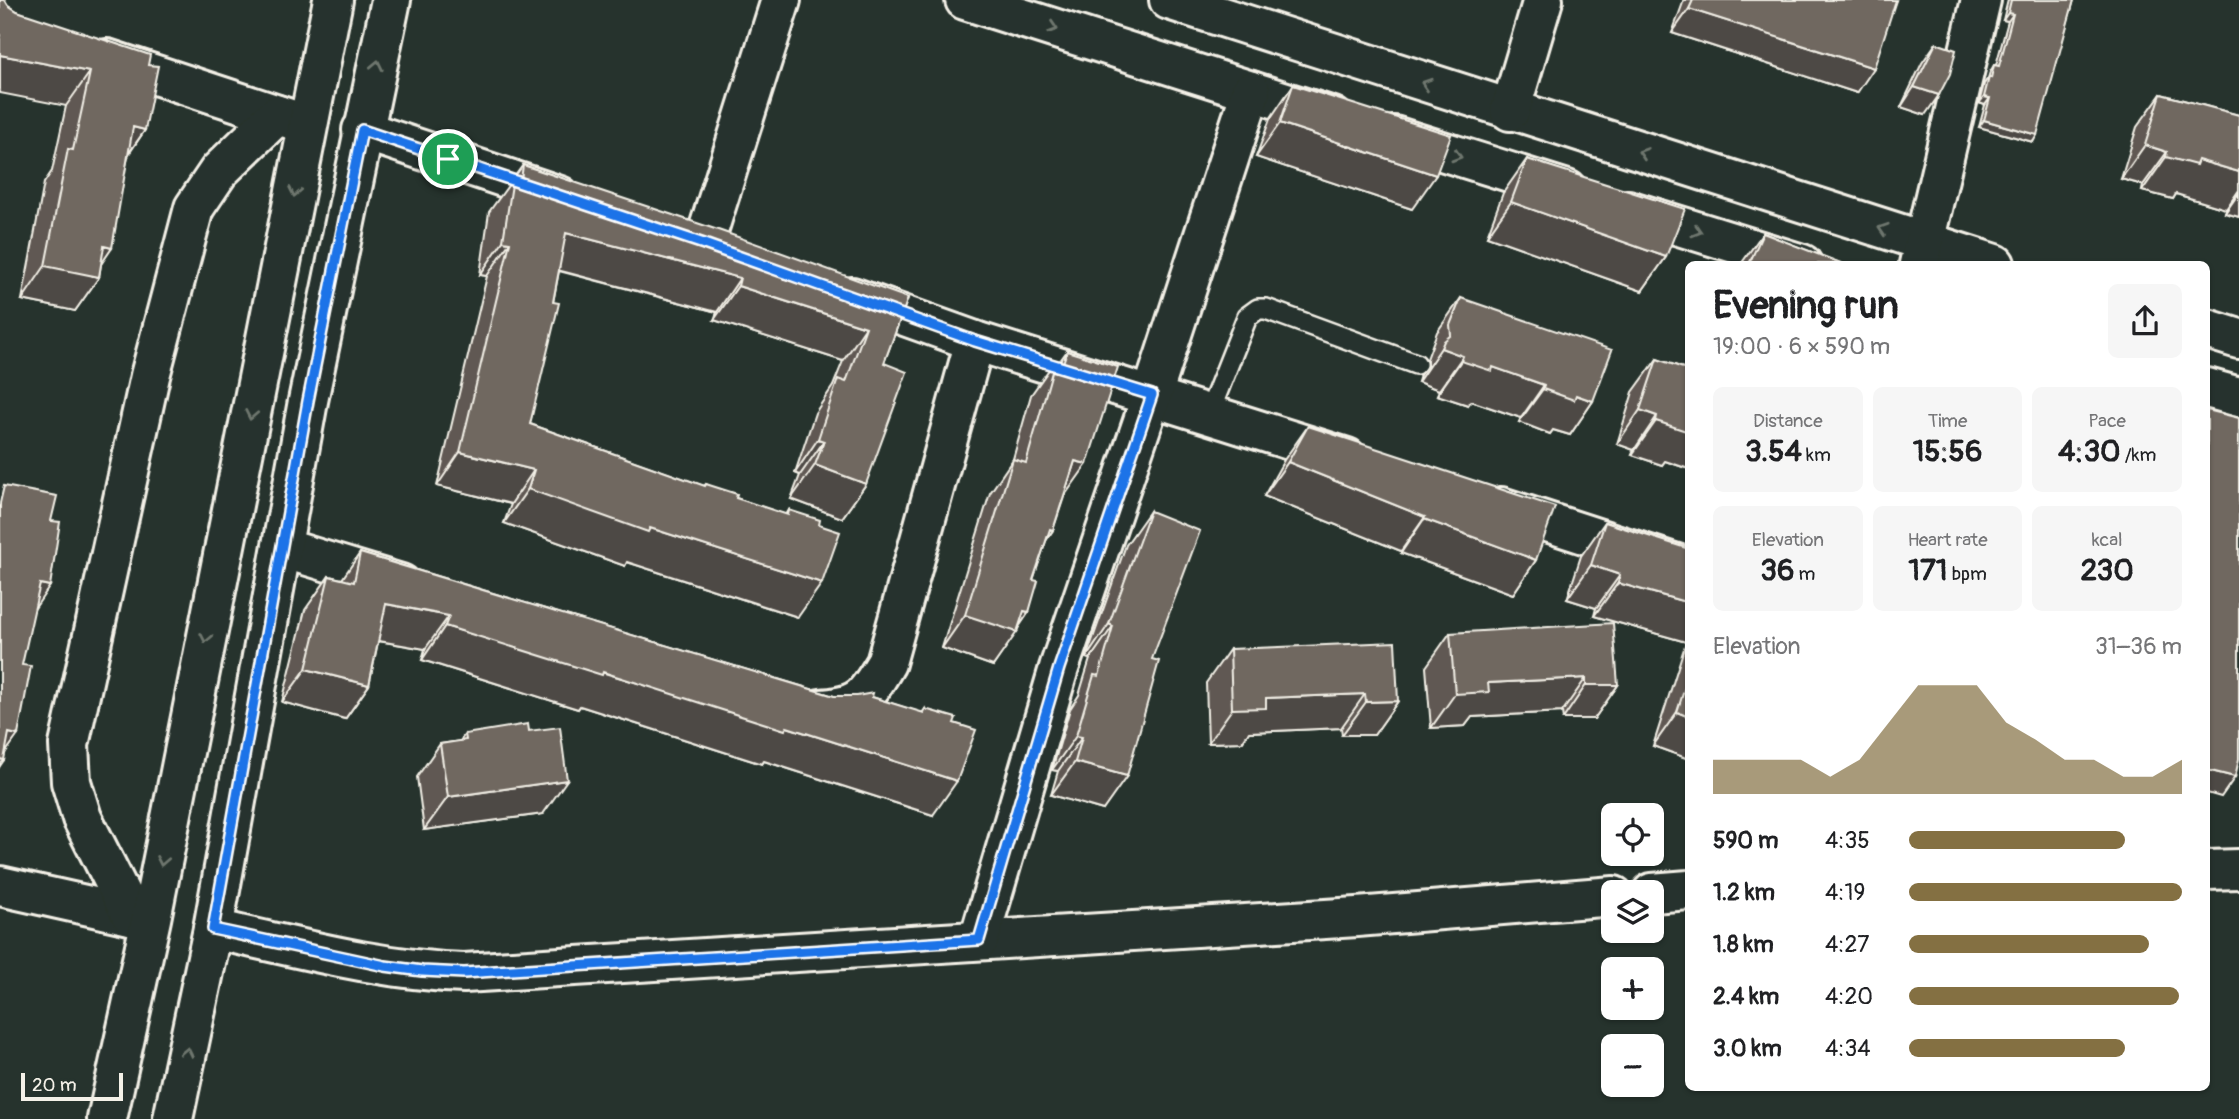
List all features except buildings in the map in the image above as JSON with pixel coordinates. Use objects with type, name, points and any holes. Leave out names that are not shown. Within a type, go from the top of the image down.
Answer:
[{"type":"street","points":[[107,1119],[141,917],[292,120],[333,0]]},
{"type":"street","points":[[173,1119],[213,929],[308,401],[391,0]]},
{"type":"street","points":[[704,244],[781,0]]},
{"type":"street","points":[[965,0],[1792,261]]},
{"type":"street","points":[[1168,0],[1510,111],[1922,254],[1973,261]]},
{"type":"street","points":[[1510,111],[1543,0]]},
{"type":"street","points":[[1922,254],[1981,0]]},
{"type":"street","points":[[79,50],[292,120]]},
{"type":"street","points":[[979,940],[1059,668],[1251,91]]},
{"type":"street","points":[[141,917],[82,818],[71,782],[69,745],[150,376],[194,208],[219,171],[292,120]]},
{"type":"street","points":[[362,130],[586,205]]},
{"type":"street","points":[[820,286],[975,341],[1378,467]]},
{"type":"street","points":[[2210,330],[2239,339]]},
{"type":"street","points":[[790,701],[817,709],[843,708],[867,695],[886,663],[975,341]]},
{"type":"street","points":[[2210,388],[2239,397]]},
{"type":"street","points":[[1468,497],[1685,567]]},
{"type":"street","points":[[282,548],[429,592]]},
{"type":"street","points":[[2210,870],[2239,869]]},
{"type":"street","points":[[0,886],[141,917]]},
{"type":"street","points":[[1664,892],[1685,890]]},
{"type":"street","points":[[213,929],[385,966],[464,973],[1357,917],[1601,897]]},
{"type":"lane","points":[[1209,413],[1247,317],[1258,309],[1266,309],[1416,364]]},
{"type":"route","points":[[362,130],[448,159],[704,244],[975,341],[1152,395],[1059,668],[979,940],[464,973],[385,966],[213,929],[308,401],[362,130]]}]
